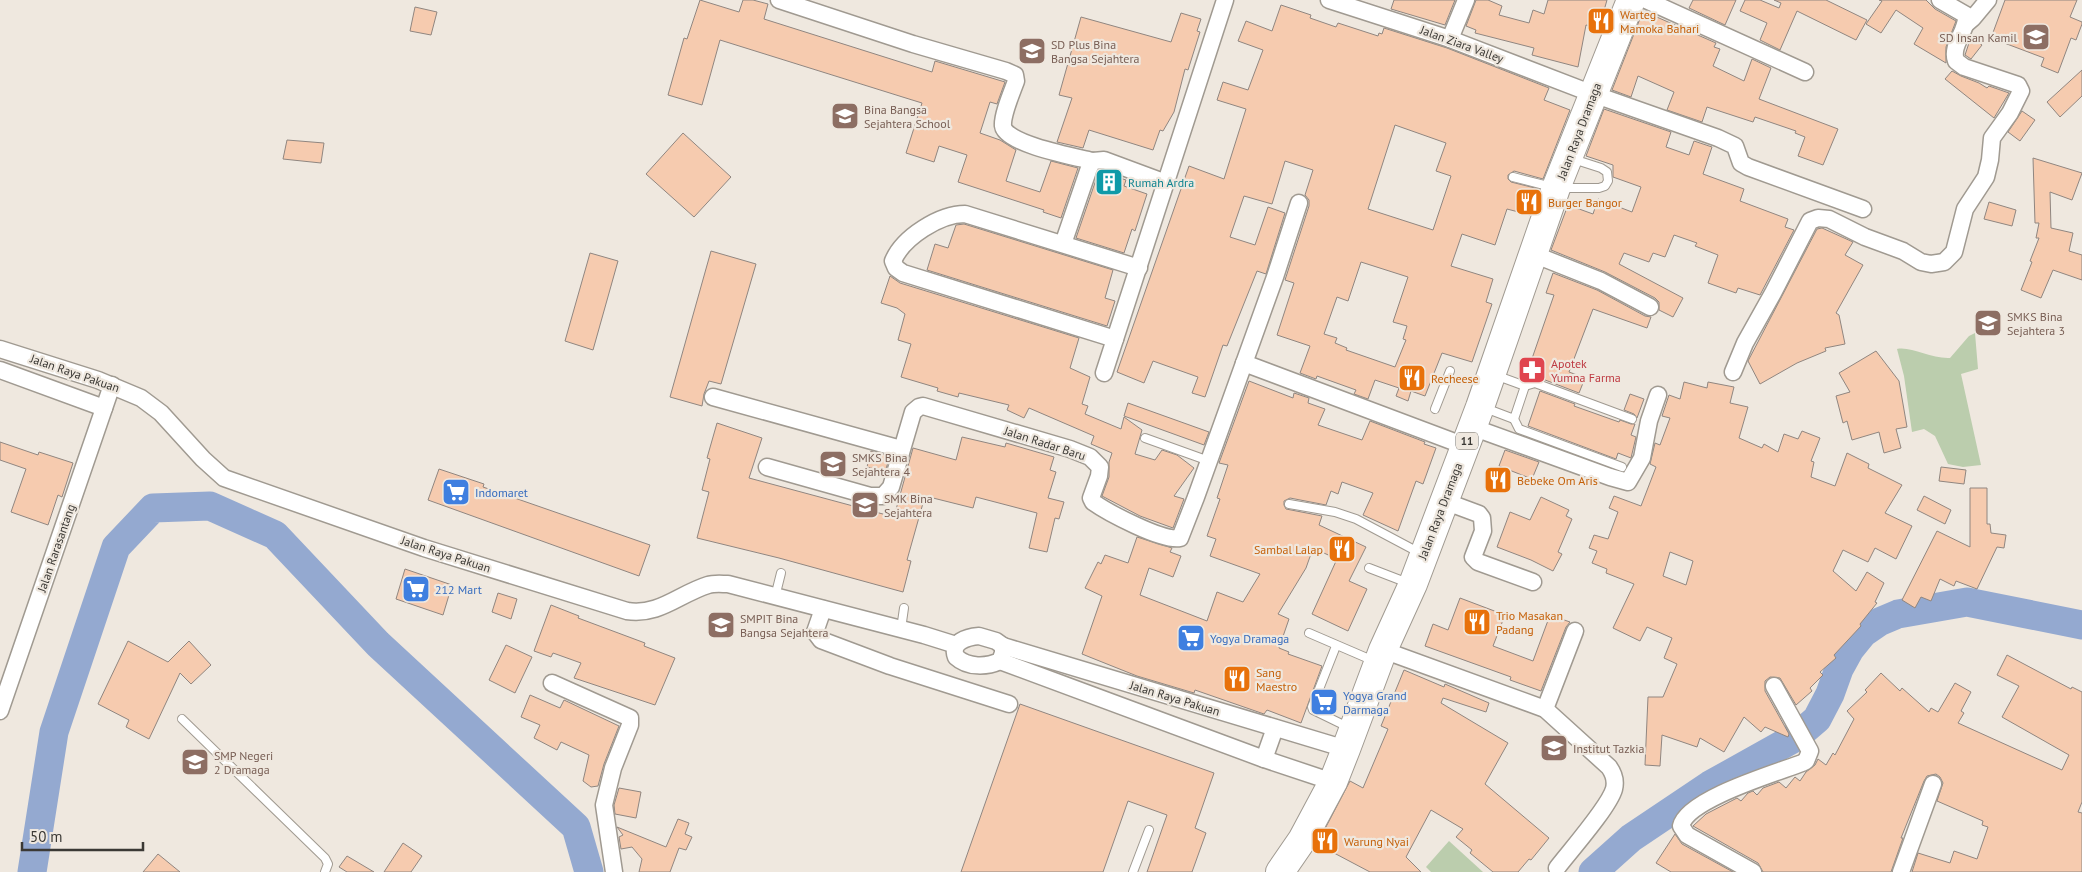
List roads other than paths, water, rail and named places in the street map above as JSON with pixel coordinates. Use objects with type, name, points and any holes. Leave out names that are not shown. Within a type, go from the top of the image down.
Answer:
[{"type":"highway","name":"Jalan Raya Dramaga","points":[[1280,872],[1302,840],[1333,782],[1380,656],[1413,584],[1492,374],[1556,188],[1630,0]]},
{"type":"street","points":[[779,0],[912,44],[1015,75],[1016,81],[1003,128],[1009,136],[1034,146],[1094,161],[1104,160],[1166,183]]},
{"type":"street","points":[[1104,373],[1224,0]]},
{"type":"street","name":"Jalan Ziara Valley","points":[[1329,0],[1450,39],[1592,94],[1724,140],[1735,146],[1741,163],[1748,167],[1863,209]]},
{"type":"street","points":[[1450,39],[1466,0]]},
{"type":"street","points":[[1646,0],[1805,72]]},
{"type":"street","points":[[1940,0],[1966,15],[1966,24]]},
{"type":"street","points":[[1733,372],[1745,343],[1810,222],[1818,218],[1828,220],[1865,237],[1903,251],[1921,262],[1938,264],[1950,257],[1957,244],[1966,209],[1988,170],[1992,138],[2010,113],[2021,92],[2018,85],[1964,67],[1956,61],[1954,53],[1966,24],[1988,0]]},
{"type":"street","points":[[1063,244],[1089,168],[1094,161]]},
{"type":"street","name":"Jalan Radar Baru","points":[[767,467],[877,497],[883,496],[891,487],[913,412],[922,406],[1070,449],[1090,457],[1100,467],[1099,476],[1091,498],[1093,502],[1123,520],[1174,539],[1182,535],[1275,277],[1299,203]]},
{"type":"street","points":[[1115,339],[903,272],[894,265],[895,256],[907,240],[941,220],[966,214],[1139,268]]},
{"type":"street","points":[[1533,254],[1602,281],[1650,307]]},
{"type":"street","name":"Jalan Raya Pakuan","points":[[0,348],[112,385],[141,398],[161,413],[203,459],[224,478],[434,551],[627,611],[641,613],[659,608],[710,585],[728,584],[924,634],[955,649],[960,660],[983,666],[1002,653],[1275,728],[1350,739]]},
{"type":"street","points":[[1244,363],[1473,426],[1628,482],[1642,458],[1649,421],[1658,395]]},
{"type":"street","points":[[0,370],[104,408]]},
{"type":"street","name":"Jalan Rarasantang","points":[[0,711],[112,385]]},
{"type":"street","points":[[714,397],[902,449]]},
{"type":"street","points":[[1444,500],[1482,518],[1483,531],[1473,557],[1475,560],[1533,582]]},
{"type":"street","points":[[823,609],[815,632],[821,640],[890,666],[1009,704]]},
{"type":"street","points":[[1546,709],[1575,631]]},
{"type":"street","points":[[955,649],[962,640],[978,636],[996,641],[1002,653]]},
{"type":"street","name":"Jalan Raya Pakuan","points":[[1002,653],[1264,759],[1333,782]]},
{"type":"street","points":[[1380,656],[1546,709],[1609,767],[1615,782],[1610,798],[1557,868]]},
{"type":"street","points":[[552,683],[630,718],[630,725],[613,768],[604,805],[614,872]]},
{"type":"street","points":[[1753,872],[1687,835],[1682,830],[1681,823],[1685,816],[1700,804],[1806,761],[1810,751],[1774,686]]},
{"type":"street","points":[[1264,759],[1275,728]]},
{"type":"street","points":[[1901,872],[1933,784]]},
{"type":"lane","points":[[1513,177],[1556,188],[1599,188],[1608,181],[1607,172],[1602,168],[1568,158]]},
{"type":"lane","points":[[1435,409],[1450,371]]},
{"type":"lane","points":[[1492,374],[1525,386],[1535,383],[1632,419]]},
{"type":"lane","points":[[1525,386],[1514,419],[1519,429],[1622,468]]},
{"type":"lane","points":[[1473,426],[1514,419]]},
{"type":"lane","points":[[1145,438],[1209,461]]},
{"type":"lane","points":[[1289,504],[1335,512],[1356,519],[1424,555]]},
{"type":"lane","points":[[1368,568],[1387,577],[1413,584]]},
{"type":"lane","points":[[774,597],[781,573]]},
{"type":"lane","points":[[901,629],[904,608]]},
{"type":"lane","points":[[1309,634],[1336,646],[1380,656]]},
{"type":"lane","points":[[1336,646],[1312,707],[1313,710],[1350,739]]},
{"type":"lane","points":[[182,719],[325,858],[328,864],[325,872]]},
{"type":"lane","points":[[1133,872],[1149,830]]},
{"type":"waterway","points":[[32,872],[54,732],[116,547],[153,508],[210,506],[275,535],[378,644],[576,827],[589,872]]},
{"type":"waterway","points":[[1593,872],[1631,838],[1710,785],[1796,737],[1817,719],[1850,649],[1863,633],[1879,622],[1898,614],[1967,602],[2082,625]]},
{"type":"place","name":"Warteg Mamoka Bahari","points":[[1601,21]]},
{"type":"place","name":"SD Insan Kamil","points":[[2036,37]]},
{"type":"place","name":"SD Plus Bina Bangsa Sejahtera","points":[[1032,51]]},
{"type":"place","name":"Bina Bangsa Sejahtera School","points":[[845,116]]},
{"type":"place","name":"Rumah Ardra","points":[[1109,182]]},
{"type":"place","name":"Burger Bangor","points":[[1529,202]]},
{"type":"place","name":"SMKS Bina Sejahtera 3","points":[[1988,323]]},
{"type":"place","name":"Apotek Yumna Farma","points":[[1532,370]]},
{"type":"place","name":"Recheese","points":[[1412,378]]},
{"type":"place","name":"SMKS Bina Sejahtera 4","points":[[833,464]]},
{"type":"place","name":"Bebeke Om Aris","points":[[1498,480]]},
{"type":"place","name":"Indomaret","points":[[456,492]]},
{"type":"place","name":"SMK Bina Sejahtera","points":[[865,505]]},
{"type":"place","name":"Sambal Lalap","points":[[1342,549]]},
{"type":"place","name":"212 Mart","points":[[416,589]]},
{"type":"place","name":"Trio Masakan Padang","points":[[1477,622]]},
{"type":"place","name":"SMPIT Bina Bangsa Sejahtera","points":[[721,625]]},
{"type":"place","name":"Yogya Dramaga","points":[[1191,638]]},
{"type":"place","name":"Sang Maestro","points":[[1237,679]]},
{"type":"place","name":"Yogya Grand Darmaga","points":[[1324,702]]},
{"type":"place","name":"Institut Tazkia","points":[[1554,748]]},
{"type":"place","name":"SMP Negeri 2 Dramaga","points":[[195,762]]},
{"type":"place","name":"Warung Nyai","points":[[1325,841]]}]
